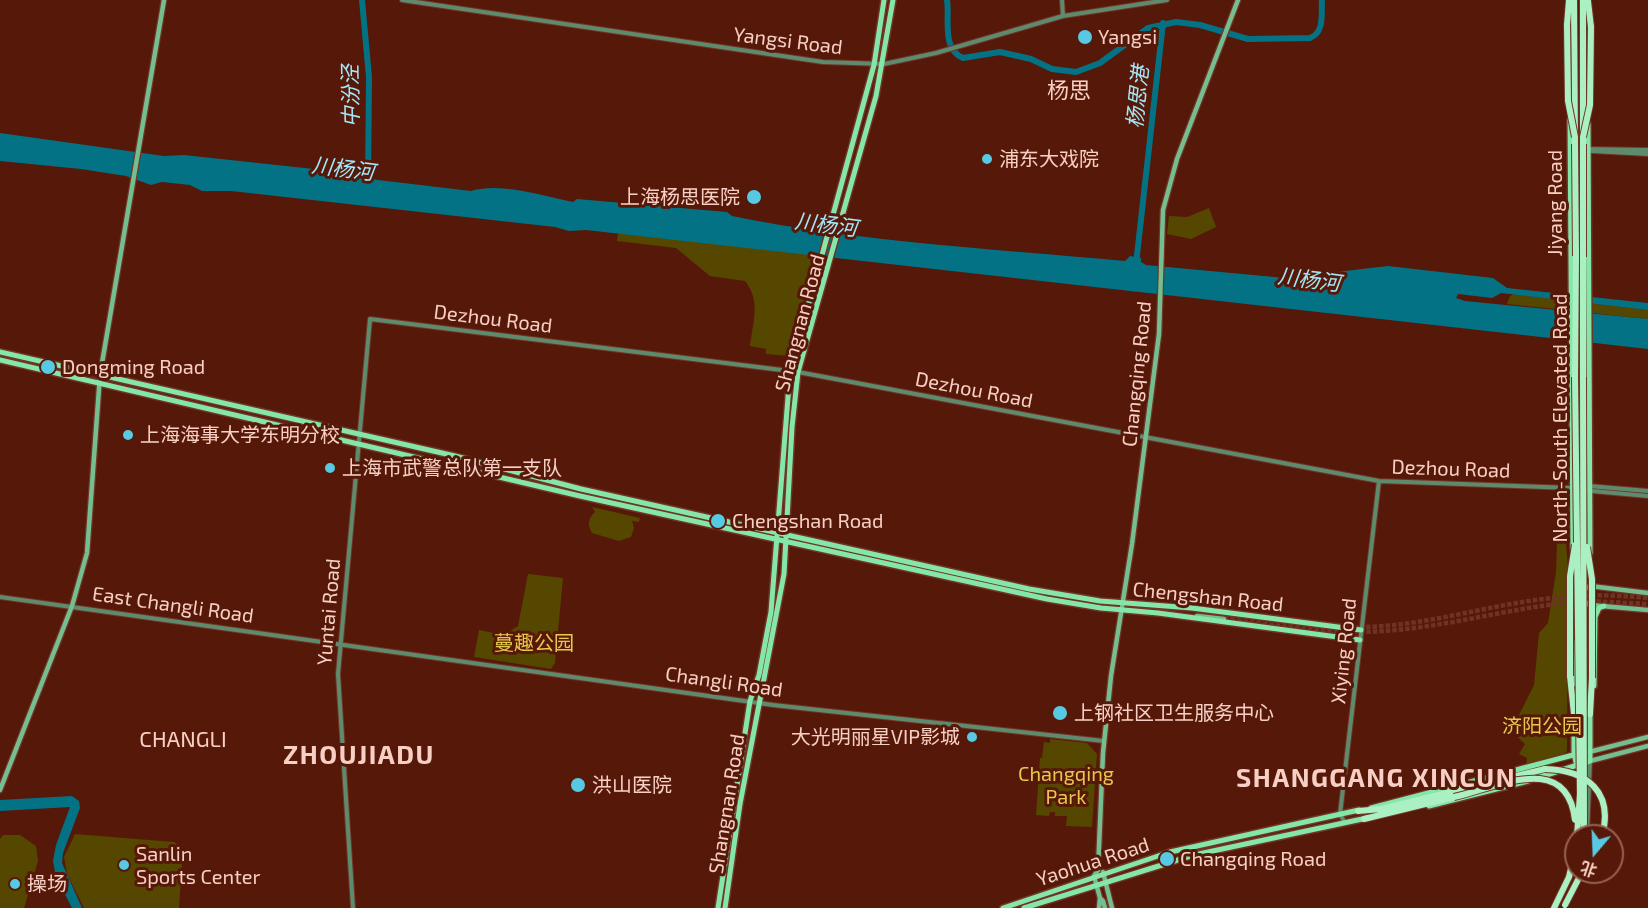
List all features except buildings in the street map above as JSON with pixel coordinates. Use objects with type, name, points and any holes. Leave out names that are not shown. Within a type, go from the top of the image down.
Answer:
[{"type":"highway","points":[[1569,0],[1568,101],[1575,137]]},
{"type":"highway","name":"North-South Elevated Road","points":[[1574,0],[1585,824]]},
{"type":"highway","points":[[1583,137],[1590,105],[1591,27],[1586,0]]},
{"type":"highway","name":"North-South Elevated Road","points":[[1578,824],[1580,794],[1583,137],[1586,0]]},
{"type":"highway","points":[[1574,714],[1570,676],[1570,576],[1581,536]]},
{"type":"highway","points":[[1581,536],[1592,579],[1590,714]]},
{"type":"highway","points":[[1364,819],[1532,771],[1563,769],[1587,779],[1600,795],[1605,817],[1604,824]]},
{"type":"highway","points":[[1358,811],[1453,795],[1528,778],[1547,779],[1560,785],[1569,795],[1576,824]]},
{"type":"highway","points":[[1553,908],[1565,884]]},
{"type":"highway","points":[[1564,907],[1575,884]]},
{"type":"main road","points":[[0,790],[72,606],[83,571],[90,534],[99,382],[164,0]]},
{"type":"main road","name":"Shangnan Road","points":[[718,908],[750,701],[759,675],[771,612],[790,372],[832,228],[874,65],[884,0]]},
{"type":"main road","name":"Shangnan Road","points":[[725,908],[759,702],[779,607],[787,537],[792,427],[798,372],[832,258],[884,64],[893,0]]},
{"type":"main road","name":"Changqing Road","points":[[1098,870],[1104,741],[1159,334],[1161,225],[1172,171],[1238,0]]},
{"type":"main road","name":"Jiyang Road","points":[[1569,0],[1574,754],[1577,766]]},
{"type":"main road","name":"Jiyang Road","points":[[1586,0],[1590,761]]},
{"type":"main road","name":"Chengshan Road","points":[[0,352],[359,439],[580,496],[777,534],[1036,596],[1120,610],[1360,640]]},
{"type":"main road","name":"Chengshan Road","points":[[0,360],[359,439]]},
{"type":"main road","name":"Chengshan Road","points":[[787,537],[1029,589],[1122,603],[1192,608],[1361,630]]},
{"type":"main road","points":[[1573,595],[1590,586],[1648,593]]},
{"type":"main road","points":[[1573,595],[1590,605],[1648,610]]},
{"type":"main road","points":[[1590,714],[1595,678],[1595,617],[1599,608],[1604,606]]},
{"type":"main road","points":[[1180,616],[1224,617],[1192,608]]},
{"type":"main road","name":"Yaohua Road","points":[[1003,908],[1170,852],[1358,811],[1574,754],[1648,738]]},
{"type":"main road","name":"Yaohua Road","points":[[1024,908],[1194,855],[1456,800],[1648,746]]},
{"type":"main road","points":[[1105,908],[1094,876],[1098,870],[1104,873],[1112,908]]},
{"type":"main road","points":[[1099,908],[1100,898]]},
{"type":"street","name":"Yangsi Road","points":[[402,0],[823,62],[874,65],[943,51],[1063,16],[1167,0]]},
{"type":"street","points":[[1062,0],[1063,16]]},
{"type":"street","points":[[1570,153],[1648,152]]},
{"type":"street","name":"Dezhou Road","points":[[370,319],[798,372],[1378,481],[1648,491]]},
{"type":"street","name":"Yuntai Road","points":[[352,908],[338,704],[341,644],[370,319]]},
{"type":"street","name":"Xiying Road","points":[[1340,814],[1378,481]]},
{"type":"street","name":"Dezhou Road","points":[[1589,489],[1648,496]]},
{"type":"street","name":"East Changli Road","points":[[0,597],[341,644]]},
{"type":"street","name":"Changli Road","points":[[341,644],[750,701],[1104,741]]},
{"type":"street","points":[[1586,824],[1590,761]]},
{"type":"street","points":[[1553,908],[1564,884],[1573,854],[1577,815],[1577,766]]},
{"type":"street","points":[[1340,814],[1345,823]]},
{"type":"green space","points":[[1209,208],[1216,227],[1191,239],[1167,234],[1169,216],[1187,217]]},
{"type":"green space","points":[[618,233],[816,255],[789,356],[766,354],[766,349],[750,346],[754,304],[753,296],[745,281],[710,276],[676,248],[617,241]]},
{"type":"green space","points":[[1514,294],[1648,310],[1648,319],[1507,304],[1510,296]]},
{"type":"green space","points":[[592,507],[640,518],[639,522],[632,521],[634,528],[631,537],[619,541],[592,533],[589,525],[595,512]]},
{"type":"green space","name":"济阳公园","points":[[1558,517],[1564,518],[1568,569],[1567,751],[1561,756],[1526,765],[1527,758],[1519,754],[1525,744],[1511,731],[1534,685],[1539,633],[1548,623],[1556,572]]},
{"type":"green space","name":"蔓趣公园","points":[[528,574],[563,578],[555,663],[551,669],[474,657],[479,630],[504,635],[518,626]]},
{"type":"green space","name":"Changqing Park","points":[[1050,739],[1087,743],[1097,754],[1092,827],[1066,826],[1067,816],[1055,816],[1055,812],[1050,812],[1049,816],[1036,815],[1040,758],[1042,758],[1044,742],[1050,743]]},
{"type":"green space","name":"Sanlin Sports Center","points":[[75,834],[174,842],[183,848],[179,908],[84,908],[67,874],[64,857]]},
{"type":"green space","name":"操场","points":[[3,835],[20,835],[36,846],[38,861],[24,908],[0,908],[0,839]]},
{"type":"water","name":"川杨河","points":[[0,133],[164,156],[184,155],[351,173],[378,180],[471,191],[509,189],[573,202],[577,199],[727,212],[732,216],[781,225],[878,238],[1125,261],[1130,256],[1141,258],[1141,262],[1146,265],[1285,278],[1388,266],[1493,278],[1507,288],[1648,303],[1648,310],[1501,293],[1492,298],[1458,294],[1456,298],[1465,301],[1648,319],[1648,349],[586,230],[569,231],[555,227],[231,191],[202,191],[190,185],[162,182],[151,185],[126,176],[0,161]]},
{"type":"water","points":[[72,796],[79,801],[80,808],[63,853],[62,863],[82,908],[72,908],[56,877],[53,861],[56,845],[70,807],[0,811],[0,800]]},
{"type":"waterway","name":"中汾泾","points":[[362,0],[369,77],[368,182]]},
{"type":"waterway","name":"杨思港","points":[[947,0],[949,40],[956,54],[963,58],[1000,52],[1031,59],[1052,69],[1076,72],[1100,63],[1148,28],[1176,22],[1200,25],[1248,39],[1310,38],[1318,32],[1320,27],[1322,0]]},
{"type":"waterway","name":"杨思港","points":[[1136,264],[1163,23]]},
{"type":"tunnel","points":[[1353,627],[1403,624],[1527,601],[1564,597],[1600,595],[1648,598]]},
{"type":"tunnel","points":[[1590,601],[1648,604]]},
{"type":"tunnel","points":[[1224,619],[1324,631],[1363,632],[1431,626],[1525,608],[1573,602]]},
{"type":"tunnel","points":[[1224,615],[1243,617]]},
{"type":"place","name":"Yangsi","points":[[1085,37]]},
{"type":"place","name":"浦东大戏院","points":[[987,159]]},
{"type":"place","name":"上海杨思医院","points":[[754,197]]},
{"type":"place","name":"Dongming Road","points":[[48,367]]},
{"type":"place","name":"上海海事大学东明分校","points":[[128,435]]},
{"type":"place","name":"上海市武警总队第一支队","points":[[330,468]]},
{"type":"place","name":"Chengshan Road","points":[[718,521]]},
{"type":"place","name":"上钢社区卫生服务中心","points":[[1060,713]]},
{"type":"place","name":"大光明丽星VIP影城","points":[[972,737]]},
{"type":"place","name":"洪山医院","points":[[578,785]]},
{"type":"place","name":"Changqing Road","points":[[1167,859]]},
{"type":"place","name":"Sanlin Sports Center","points":[[124,865]]},
{"type":"place","name":"操场","points":[[15,884]]},
{"type":"district","name":"杨思","points":[[1069,91]]},
{"type":"district","name":"CHANGLI","points":[[183,740]]},
{"type":"district","name":"ZHOUJIADU","points":[[359,755]]},
{"type":"district","name":"SHANGGANG XINCUN","points":[[1376,778]]}]
